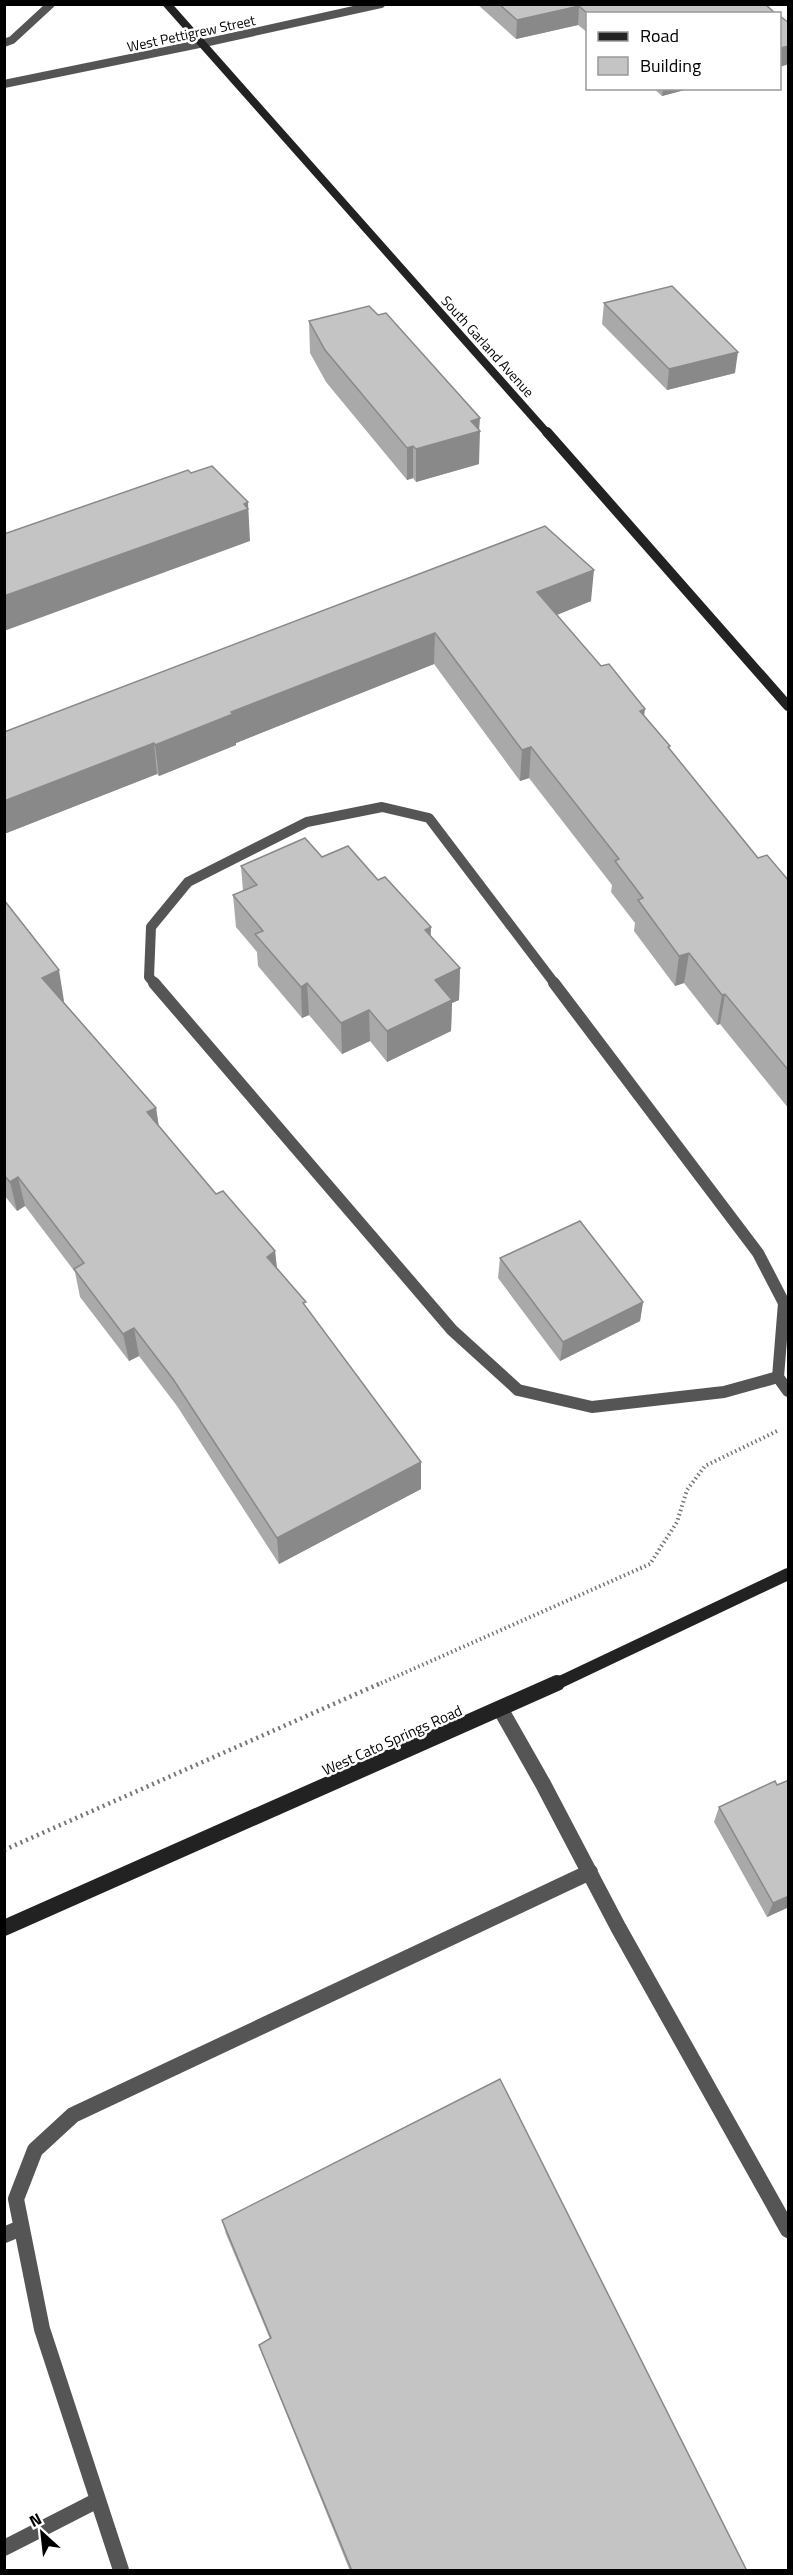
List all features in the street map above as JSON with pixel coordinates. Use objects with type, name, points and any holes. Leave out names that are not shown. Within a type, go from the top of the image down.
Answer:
[{"type":"street","points":[[4,43],[12,40],[51,4]]},
{"type":"street","name":"South Garland Avenue","points":[[167,4],[204,43],[412,282],[789,706]]},
{"type":"street","name":"West Pettigrew Street","points":[[4,84],[381,4]]},
{"type":"street","points":[[778,1377],[724,1392],[592,1407],[518,1390],[452,1330],[149,977],[152,927],[188,882],[307,822],[382,807],[429,818],[758,1253],[784,1303],[778,1377],[789,1391]]},
{"type":"street","name":"West Cato Springs Road","points":[[4,1928],[501,1710],[789,1574]]},
{"type":"street","points":[[501,1710],[618,1927],[789,2230]]},
{"type":"street","points":[[121,2571],[42,2329],[21,2228],[16,2199],[35,2150],[73,2115],[590,1872]]},
{"type":"street","points":[[4,2235],[21,2228]]},
{"type":"street","points":[[4,2548],[98,2500]]},
{"type":"path","points":[[4,1850],[650,1564],[677,1522],[687,1490],[705,1466],[780,1430]]},
{"type":"building","points":[[499,4],[765,4],[774,12],[586,12],[579,6],[517,20]]},
{"type":"building","points":[[781,17],[789,23],[789,46],[781,48]]},
{"type":"building","points":[[672,286],[738,352],[669,369],[604,303]]},
{"type":"building","points":[[369,306],[378,315],[386,313],[480,418],[471,421],[480,431],[416,449],[413,446],[407,448],[325,350],[309,321]]},
{"type":"building","points":[[212,466],[248,502],[244,504],[248,509],[4,596],[4,534],[188,470],[191,473]]},
{"type":"building","points":[[545,526],[594,570],[537,592],[601,666],[609,664],[645,709],[640,711],[758,858],[767,855],[789,881],[789,1071],[725,994],[722,995],[689,953],[679,956],[638,900],[643,898],[615,861],[619,859],[531,747],[522,750],[435,633],[231,712],[233,714],[155,745],[154,743],[4,801],[4,732]]},
{"type":"building","points":[[305,838],[322,857],[348,846],[378,880],[385,877],[431,927],[425,930],[460,968],[435,980],[452,1000],[387,1031],[369,1010],[341,1023],[307,983],[301,987],[255,934],[263,931],[233,895],[257,885],[241,866]]},
{"type":"building","points":[[4,900],[59,970],[42,978],[156,1108],[147,1112],[216,1194],[223,1191],[275,1251],[267,1257],[306,1302],[303,1303],[421,1462],[277,1538],[173,1379],[134,1328],[123,1334],[74,1269],[84,1263],[18,1177],[10,1182],[4,1175]]},
{"type":"building","points":[[580,1221],[643,1302],[563,1342],[500,1258]]},
{"type":"building","points":[[789,1780],[789,1896],[773,1903],[719,1807],[775,1781],[777,1785]]},
{"type":"building","points":[[500,2079],[747,2571],[352,2571],[259,2345],[271,2338],[222,2220]]}]
